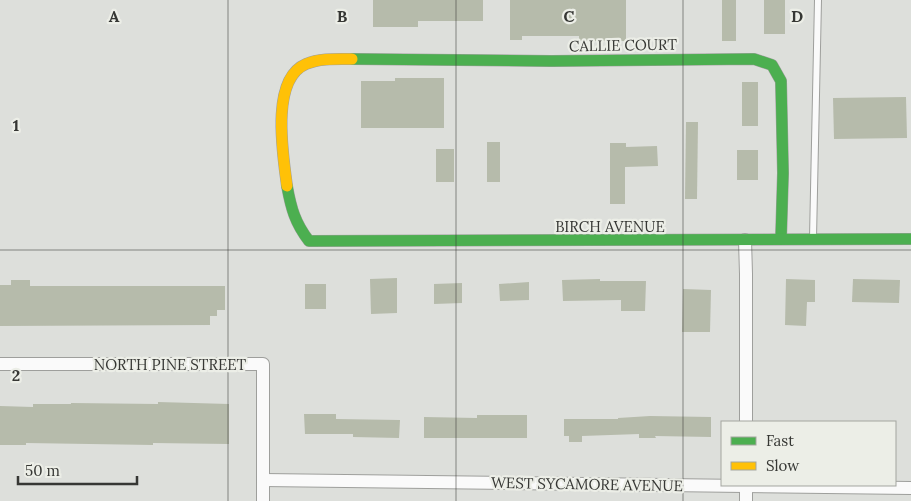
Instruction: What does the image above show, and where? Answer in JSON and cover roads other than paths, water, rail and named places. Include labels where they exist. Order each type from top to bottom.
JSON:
[{"type":"street","name":"CALLIE COURT","points":[[309,241],[298,226],[290,204],[284,162],[283,94],[291,76],[305,64],[328,59],[384,58],[551,61],[754,59],[772,65],[782,81],[782,239]]},
{"type":"street","name":"BIRCH AVENUE","points":[[309,241],[911,239]]},
{"type":"street","points":[[745,240],[746,421]]},
{"type":"street","name":"NORTH PINE STREET","points":[[0,364],[263,364],[263,501]]},
{"type":"street","name":"WEST SYCAMORE AVENUE","points":[[263,480],[721,485]]},
{"type":"street","points":[[746,486],[746,501]]},
{"type":"street","name":"WEST SYCAMORE AVENUE","points":[[801,486],[911,488]]},
{"type":"lane","points":[[813,239],[818,0]]}]
